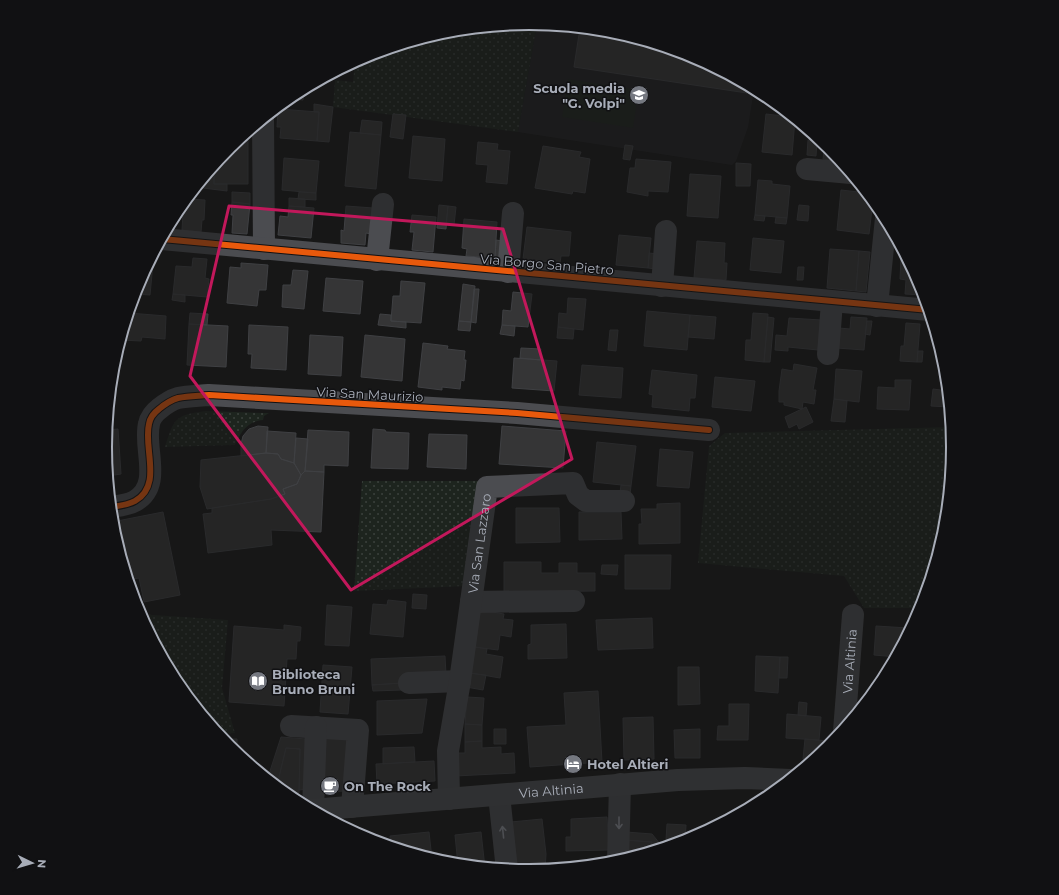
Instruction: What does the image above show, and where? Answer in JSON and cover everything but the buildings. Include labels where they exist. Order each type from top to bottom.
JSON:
[{"type":"main road","name":"Via Altinia","points":[[323,810],[620,784],[745,778],[783,780]]},
{"type":"street","points":[[263,126],[264,249]]},
{"type":"street","points":[[807,169],[844,173]]},
{"type":"street","points":[[378,260],[383,204]]},
{"type":"street","name":"Via Borgo San Pietro","points":[[508,272],[513,213]]},
{"type":"street","points":[[878,306],[885,229]]},
{"type":"street","points":[[662,286],[666,231]]},
{"type":"street","name":"Via Borgo San Pietro","points":[[168,240],[924,310]]},
{"type":"street","points":[[828,354],[832,302]]},
{"type":"street","name":"Via San Maurizio","points":[[117,506],[133,502],[140,498],[147,488],[150,478],[148,435],[149,423],[155,412],[166,403],[176,398],[190,396],[209,395],[517,413],[709,430]]},
{"type":"street","name":"Via San Lazzaro","points":[[449,799],[448,751],[460,681],[487,487],[573,483],[578,495],[586,501],[624,502]]},
{"type":"street","name":"Via San Lazzaro","points":[[471,602],[574,601]]},
{"type":"street","name":"Via Altinia","points":[[845,721],[854,615]]},
{"type":"street","points":[[409,683],[460,681]]},
{"type":"street","points":[[291,726],[358,730],[352,807]]},
{"type":"street","points":[[316,727],[318,807]]},
{"type":"street","points":[[618,855],[620,784]]},
{"type":"street","points":[[499,795],[506,864]]},
{"type":"highlighted area","points":[[229,206],[503,229],[572,459],[351,590],[190,376]]},
{"type":"shaded area","name":"Scuola media \"G. Volpi\"","points":[[536,30],[584,34],[638,44],[664,52],[714,73],[753,95],[748,127],[736,161],[732,165],[518,132]]},
{"type":"shaded area","points":[[536,30],[518,132],[333,107],[335,80],[353,82],[354,69],[395,52],[421,44],[475,34],[502,31]]},
{"type":"shaded area","points":[[568,79],[639,90],[633,128],[562,117]]},
{"type":"shaded area","points":[[206,411],[269,413],[264,416],[263,420],[248,425],[235,445],[165,447],[171,430],[177,420],[188,414]]},
{"type":"shaded area","points":[[946,427],[946,475],[939,529],[925,582],[915,608],[864,608],[844,576],[698,563],[709,446],[725,433]]},
{"type":"shaded area","points":[[362,481],[481,481],[467,586],[354,591]]},
{"type":"shaded area","points":[[147,615],[228,620],[222,688],[235,733],[226,734],[198,702],[168,656]]},
{"type":"cycle path","points":[[168,240],[924,310]]},
{"type":"cycle path","points":[[117,506],[135,501],[143,494],[148,486],[150,476],[148,444],[150,420],[153,415],[166,404],[178,398],[209,395],[517,413],[709,430]]},
{"type":"place","name":"Scuola media \"G. Volpi\"","points":[[639,95]]},
{"type":"place","name":"Biblioteca Bruno Bruni","points":[[258,681]]},
{"type":"place","name":"Hotel Altieri","points":[[573,764]]},
{"type":"place","name":"On The Rock","points":[[330,786]]}]
